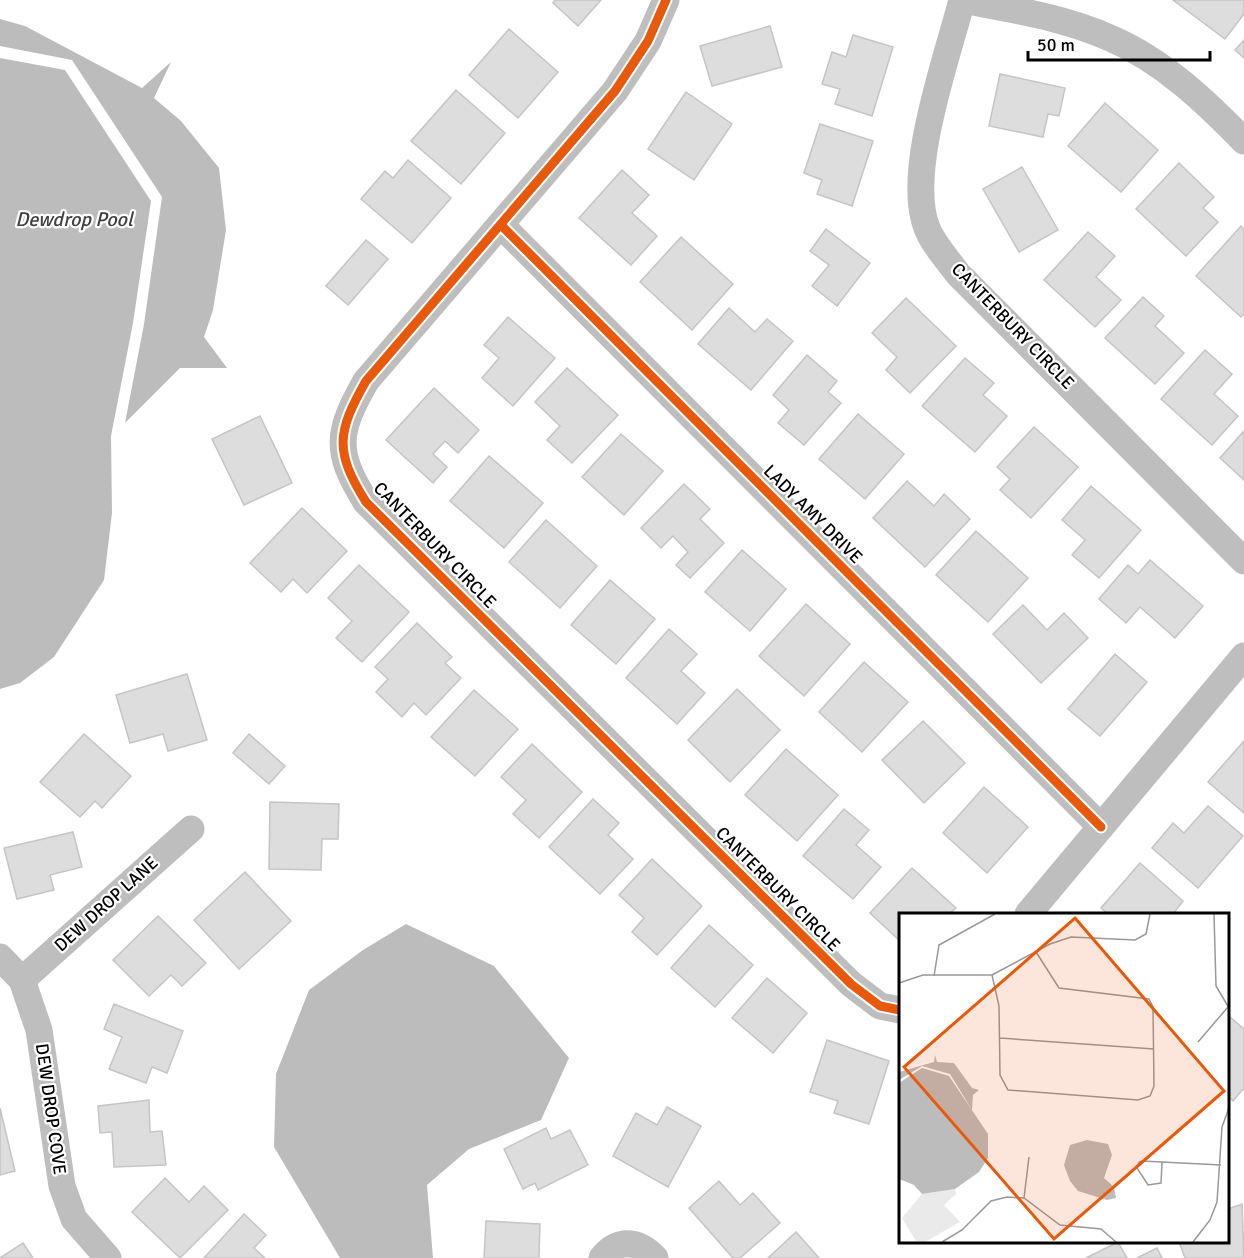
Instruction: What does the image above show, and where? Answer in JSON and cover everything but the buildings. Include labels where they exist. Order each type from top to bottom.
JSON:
[{"type":"street","name":"CANTERBURY CIRCLE","points":[[666,0],[648,41],[615,91],[366,381],[346,416],[342,437],[347,472],[366,502],[851,984],[880,1006],[899,1010]]},
{"type":"street","name":"CANTERBURY CIRCLE","points":[[962,0],[921,161],[919,201],[927,230],[958,274],[1244,561]]},
{"type":"street","points":[[962,0],[1050,17],[1111,38],[1162,67],[1213,109],[1244,141]]},
{"type":"street","name":"LADY AMY DRIVE","points":[[501,225],[1101,826]]},
{"type":"street","points":[[1030,913],[1244,656]]},
{"type":"street","name":"DEW DROP LANE","points":[[22,980],[191,829]]},
{"type":"street","name":"DEW DROP COVE","points":[[0,957],[22,980],[39,1030],[62,1186],[74,1218],[108,1258]]},
{"type":"street","points":[[602,1258],[611,1247],[631,1243],[648,1250],[655,1258]]},
{"type":"water","points":[[0,19],[25,26],[142,88],[171,62],[154,98],[181,121],[219,168],[226,230],[213,310],[204,337],[227,368],[180,368],[125,423],[144,324],[162,197],[72,60],[0,46]]},
{"type":"water","name":"Dewdrop Pool","points":[[0,58],[65,70],[151,201],[133,323],[111,436],[112,513],[104,580],[54,657],[20,683],[0,689]]},
{"type":"water","points":[[406,924],[494,966],[569,1058],[541,1120],[469,1149],[427,1185],[433,1258],[340,1258],[274,1147],[276,1074],[309,990],[363,950]]},
{"type":"cycle path","points":[[666,0],[648,41],[615,91],[366,381],[349,414],[343,442],[344,455],[348,469],[366,502],[851,984],[880,1006],[899,1010]]},
{"type":"cycle path","points":[[501,225],[1101,827]]}]
